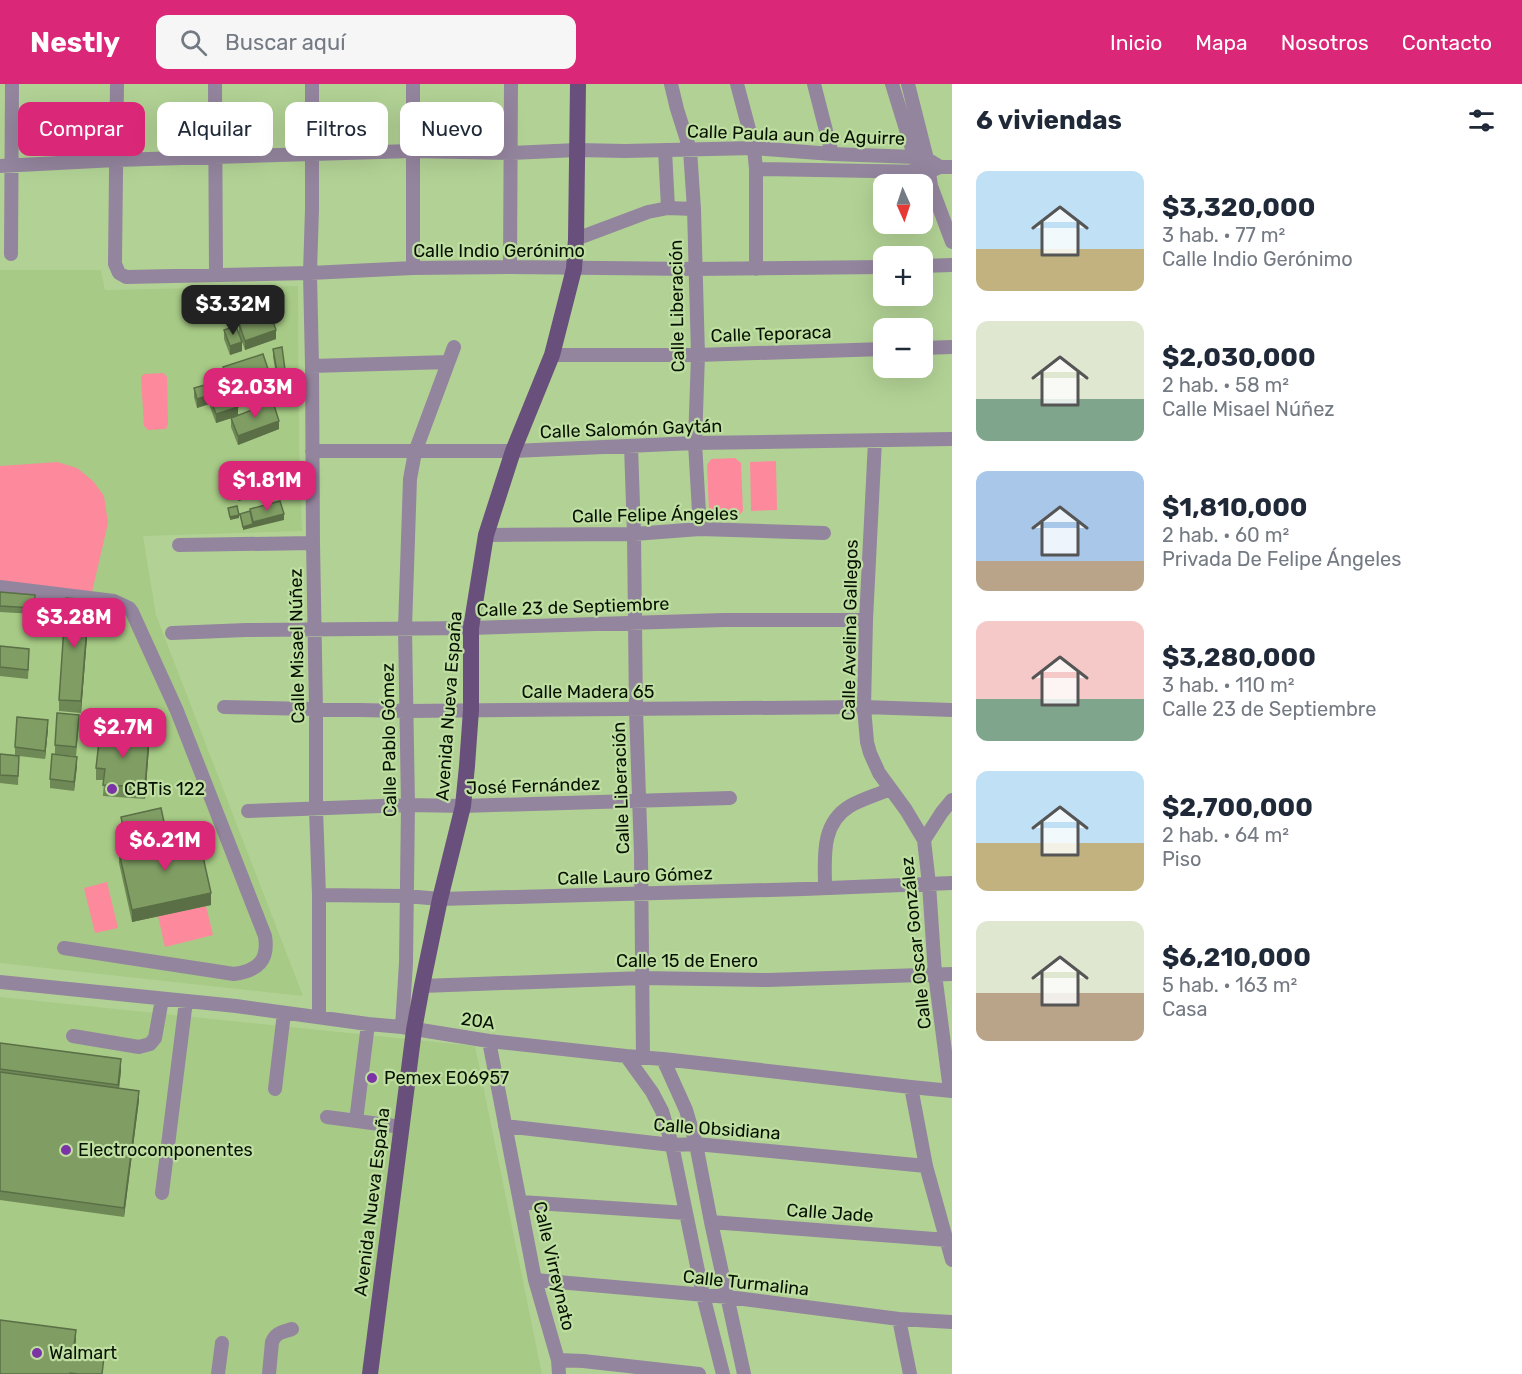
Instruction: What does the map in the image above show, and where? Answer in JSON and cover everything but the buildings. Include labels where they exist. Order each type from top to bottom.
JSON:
[{"type":"main road","name":"Avenida Nueva España","points":[[370,1374],[402,1127],[408,1029],[422,986],[462,806],[471,710],[471,628],[486,535],[513,452],[552,355],[574,269],[578,84]]},
{"type":"street","points":[[11,254],[6,166],[12,84]]},
{"type":"street","points":[[116,160],[117,84]]},
{"type":"street","points":[[215,84],[216,275]]},
{"type":"street","name":"Calle Misael Núñez","points":[[312,84],[312,102]]},
{"type":"street","points":[[413,84],[413,102]]},
{"type":"street","points":[[510,267],[511,84]]},
{"type":"street","name":"Calle Liberación","points":[[671,84],[690,150],[698,355],[695,443],[700,529]]},
{"type":"street","points":[[737,84],[754,148],[756,268]]},
{"type":"street","points":[[814,84],[832,154]]},
{"type":"street","points":[[892,84],[930,168]]},
{"type":"street","points":[[908,84],[952,242]]},
{"type":"street","name":"Calle Paula aun de Aguirre","points":[[504,153],[754,148],[832,154],[930,168]]},
{"type":"street","points":[[665,150],[668,208]]},
{"type":"street","name":"Calle Paula aun de Aguirre","points":[[6,166],[285,155]]},
{"type":"street","name":"Calle Misael Núñez","points":[[312,156],[310,273],[319,1017]]},
{"type":"street","points":[[412,156],[412,268]]},
{"type":"street","name":"Calle Indio Gerónimo","points":[[116,160],[114,264],[122,275],[131,278],[412,268],[873,267]]},
{"type":"street","name":"Calle Paula aun de Aguirre","points":[[756,169],[930,168]]},
{"type":"street","points":[[576,239],[648,212],[668,208],[693,209]]},
{"type":"street","points":[[933,266],[952,266]]},
{"type":"street","points":[[416,452],[454,347]]},
{"type":"street","points":[[933,348],[952,347]]},
{"type":"street","name":"Calle Teporaca","points":[[552,355],[698,355],[873,349]]},
{"type":"street","points":[[312,366],[448,362]]},
{"type":"street","name":"Calle Salomón Gaytán","points":[[312,452],[513,452],[695,443],[952,439]]},
{"type":"street","name":"Calle Avelina Gallegos","points":[[875,441],[866,620],[864,707],[867,742],[879,774],[906,810],[924,840]]},
{"type":"street","name":"Calle Liberación","points":[[631,446],[643,1057]]},
{"type":"street","name":"Calle Pablo Gómez","points":[[408,1029],[405,628],[410,479],[416,452]]},
{"type":"street","name":"Calle Felipe Ángeles","points":[[486,535],[634,534],[700,529],[824,533]]},
{"type":"street","points":[[179,545],[313,543]]},
{"type":"street","points":[[0,587],[114,601],[129,608],[132,612],[182,722],[265,936],[266,944],[261,963],[252,971],[234,974],[64,948]]},
{"type":"street","name":"Calle 23 de Septiembre","points":[[172,633],[471,628],[724,620],[866,620]]},
{"type":"street","name":"Calle Madera 65","points":[[224,706],[406,711],[864,707],[952,710]]},
{"type":"street","points":[[825,888],[824,850],[829,831],[838,816],[846,808],[890,789]]},
{"type":"street","name":"José Fernández","points":[[248,812],[408,805],[462,806],[730,798]]},
{"type":"street","name":"Calle Oscar González","points":[[951,1090],[948,1048],[935,974],[924,840],[952,800]]},
{"type":"street","name":"Calle Lauro Gómez","points":[[319,895],[440,898],[641,894],[952,883]]},
{"type":"street","name":"Calle 15 de Enero","points":[[422,986],[643,978],[768,980],[952,974]]},
{"type":"street","name":"20A","points":[[0,982],[236,1006],[489,1041],[951,1090]]},
{"type":"street","points":[[74,1036],[139,1047],[146,1046],[155,1038],[162,999]]},
{"type":"street","points":[[162,1193],[186,1001]]},
{"type":"street","points":[[275,1089],[284,1013]]},
{"type":"street","points":[[356,1121],[368,1024]]},
{"type":"street","name":"Calle Virreynato","points":[[489,1041],[535,1280],[558,1367],[584,1361],[699,1374]]},
{"type":"street","points":[[626,1056],[652,1092],[662,1111],[672,1145],[703,1295],[723,1374]]},
{"type":"street","points":[[663,1059],[686,1110],[696,1144],[744,1374]]},
{"type":"street","points":[[911,1087],[926,1166],[952,1260]]},
{"type":"street","points":[[327,1117],[402,1127]]},
{"type":"street","name":"Calle Obsidiana","points":[[505,1126],[672,1145],[696,1144],[926,1166]]},
{"type":"street","points":[[521,1202],[686,1213]]},
{"type":"street","name":"Calle Jade","points":[[711,1222],[947,1240]]},
{"type":"street","name":"Calle Turmalina","points":[[535,1280],[728,1297],[899,1319],[952,1322]]},
{"type":"street","points":[[899,1319],[910,1374]]},
{"type":"street","points":[[269,1374],[274,1337],[292,1329]]},
{"type":"street","points":[[218,1374],[222,1343]]},
{"type":"shaded area","name":"CBTis 122","points":[[0,270],[101,270],[105,290],[298,286],[302,531],[143,536],[156,615],[303,996],[0,963]]},
{"type":"shaded area","points":[[163,373],[167,377],[168,424],[166,429],[148,430],[144,426],[141,377],[144,374]]},
{"type":"shaded area","points":[[735,458],[741,463],[743,511],[737,517],[712,517],[709,512],[707,465],[711,459]]},
{"type":"shaded area","points":[[776,461],[777,510],[751,511],[750,462]]},
{"type":"shaded area","points":[[57,462],[77,468],[93,481],[104,496],[108,523],[92,592],[0,583],[0,466]]},
{"type":"shaded area","points":[[107,882],[118,928],[95,933],[84,888]]},
{"type":"shaded area","points":[[206,906],[213,935],[165,947],[158,916]]},
{"type":"shaded area","points":[[0,997],[475,1046],[542,1374],[0,1374]]},
{"type":"place","name":"CBTis 122","points":[[112,789]]},
{"type":"place","name":"Pemex E06957","points":[[372,1078]]},
{"type":"place","name":"Electrocomponentes","points":[[66,1150]]},
{"type":"place","name":"Walmart","points":[[37,1353]]}]
